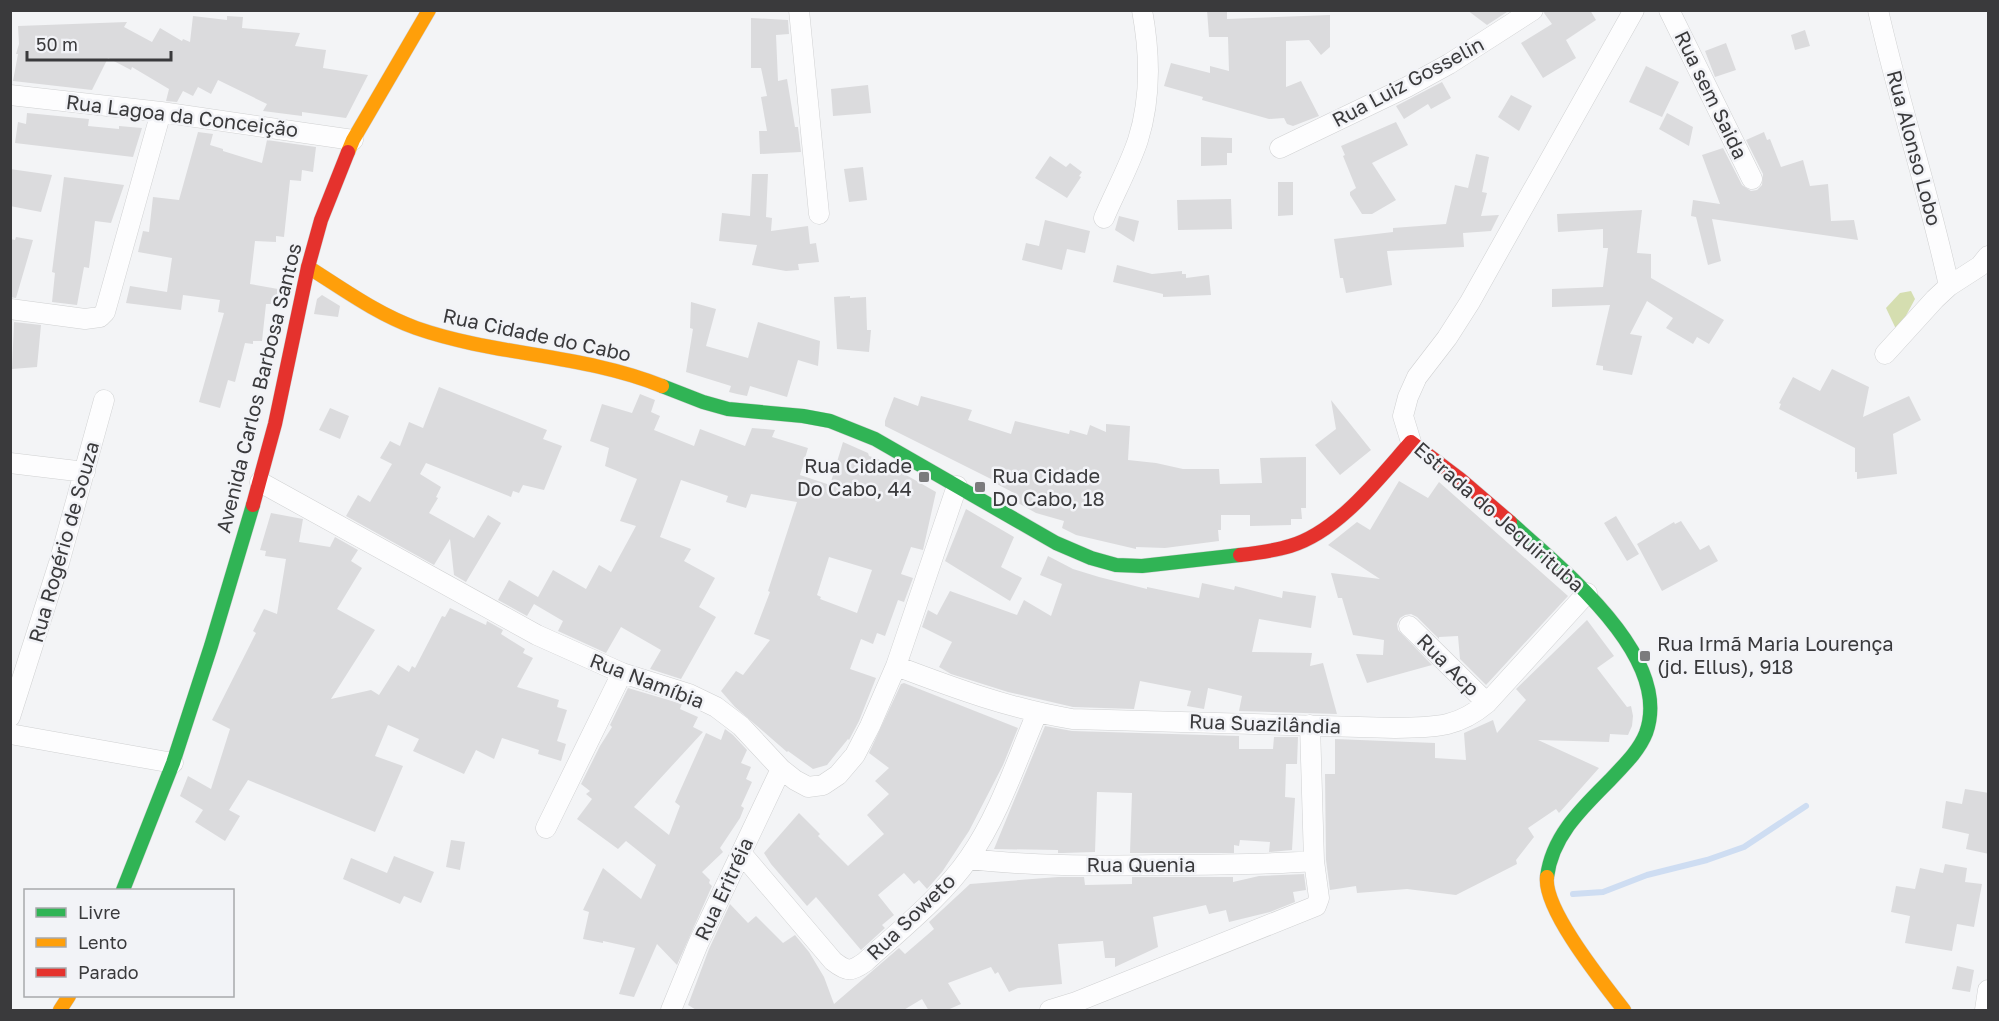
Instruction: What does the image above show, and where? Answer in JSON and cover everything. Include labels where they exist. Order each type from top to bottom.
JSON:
[{"type":"street","name":"Avenida Carlos Barbosa Santos","points":[[124,889],[173,763],[260,482],[308,267],[321,220],[353,140],[429,10]]},
{"type":"street","points":[[799,10],[819,214]]},
{"type":"street","points":[[1104,218],[1137,141],[1147,105],[1148,66],[1142,10]]},
{"type":"street","name":"Rua Luiz Gosselin","points":[[1281,148],[1407,87],[1449,64],[1533,10]]},
{"type":"street","name":"Estrada do Jequirituba","points":[[1624,1011],[1567,929],[1550,900],[1546,885],[1550,859],[1568,825],[1640,746],[1650,720],[1650,699],[1644,674],[1629,646],[1587,593],[1473,489],[1411,442],[1404,416],[1408,397],[1417,377],[1447,338],[1470,302],[1634,10]]},
{"type":"street","name":"Rua sem Saida","points":[[1669,10],[1752,179]]},
{"type":"street","name":"Rua Alonso Lobo","points":[[1878,10],[1923,176],[1942,293]]},
{"type":"street","name":"Rua Lagoa da Conceição","points":[[10,96],[161,112],[353,140]]},
{"type":"street","points":[[10,309],[85,319],[100,317],[105,312],[161,112]]},
{"type":"street","points":[[1885,354],[1942,293],[1980,266],[1989,255]]},
{"type":"street","name":"Rua Cidade do Cabo","points":[[308,267],[380,312],[416,329],[452,339],[571,359],[617,370],[716,406],[745,412],[815,417],[842,424],[875,439],[1068,549],[1103,562],[1134,567],[1265,552],[1293,546],[1315,535],[1368,489],[1411,442]]},
{"type":"street","name":"Rua Rogério de Souza","points":[[10,717],[59,563],[104,400]]},
{"type":"street","points":[[10,463],[85,472]]},
{"type":"street","name":"Rua Namíbia","points":[[260,482],[537,635],[622,673],[689,694],[716,707],[741,726],[781,769],[808,787],[823,785],[838,775],[855,755],[870,726],[896,666],[957,486]]},
{"type":"street","name":"Rua Suazilândia","points":[[896,666],[964,692],[1036,713],[1072,719],[1395,728],[1439,726],[1460,722],[1487,703],[1587,593]]},
{"type":"street","name":"Rua Acp","points":[[1409,626],[1487,703]]},
{"type":"street","points":[[546,828],[622,673]]},
{"type":"street","name":"Rua Soweto","points":[[741,853],[833,961],[847,970],[855,969],[953,879],[969,859],[987,829],[1036,713]]},
{"type":"street","points":[[1050,1011],[1316,906],[1318,898],[1314,861],[1310,725]]},
{"type":"street","points":[[10,734],[173,763]]},
{"type":"street","name":"Rua Eritréia","points":[[671,1010],[698,944],[781,769]]},
{"type":"street","name":"Rua Quenia","points":[[969,859],[1002,863],[1122,866],[1314,861]]},
{"type":"street","points":[[1985,1011],[1989,990]]},
{"type":"street","points":[[60,1011],[68,997]]},
{"type":"green space","points":[[1911,291],[1915,299],[1902,323],[1896,329],[1886,308],[1900,293]]},
{"type":"building","points":[[1207,10],[1227,10],[1227,19],[1330,15],[1330,47],[1321,55],[1309,40],[1286,41],[1286,87],[1301,81],[1319,116],[1293,126],[1287,124],[1284,118],[1269,119],[1202,100],[1203,97],[1164,86],[1171,63],[1210,73],[1210,66],[1229,71],[1228,37],[1209,37]]},
{"type":"building","points":[[1467,10],[1510,10],[1487,25]]},
{"type":"building","points":[[1545,10],[1590,10],[1596,20],[1566,40],[1576,58],[1543,78],[1521,43],[1552,24],[1544,13]]},
{"type":"building","points":[[193,16],[227,20],[227,16],[243,17],[242,28],[300,33],[295,46],[326,50],[323,68],[368,75],[346,118],[302,112],[302,116],[263,111],[267,104],[218,80],[211,94],[198,87],[193,96],[183,91],[177,102],[166,101],[169,89],[132,67],[131,70],[108,58],[92,90],[13,81],[19,44],[18,26],[127,22],[124,27],[152,42],[160,28],[182,41],[183,39],[190,42]]},
{"type":"building","points":[[751,18],[788,20],[789,34],[776,35],[778,81],[787,79],[801,152],[760,154],[759,131],[767,131],[761,97],[767,96],[761,68],[751,68]]},
{"type":"building","points":[[1805,30],[1810,46],[1795,50],[1791,35]]},
{"type":"building","points":[[1726,43],[1736,70],[1715,77],[1705,51]]},
{"type":"building","points":[[1646,66],[1679,82],[1662,117],[1629,102]]},
{"type":"building","points":[[1442,82],[1451,98],[1431,109],[1428,104],[1404,119],[1396,106]]},
{"type":"building","points":[[868,85],[871,113],[833,116],[831,89]]},
{"type":"building","points":[[1511,95],[1532,106],[1519,131],[1498,117]]},
{"type":"building","points":[[27,113],[89,119],[88,126],[119,129],[119,126],[142,128],[133,157],[15,143],[18,122],[26,124]]},
{"type":"building","points":[[1667,113],[1693,127],[1689,146],[1659,129]]},
{"type":"building","points":[[1396,122],[1408,145],[1372,163],[1396,200],[1372,214],[1362,214],[1350,195],[1350,192],[1356,188],[1341,146]]},
{"type":"building","points":[[198,132],[213,134],[210,145],[262,163],[267,140],[316,147],[313,172],[302,170],[301,181],[290,180],[284,237],[276,236],[276,242],[255,241],[250,284],[278,289],[275,304],[266,304],[262,341],[253,341],[253,344],[245,343],[235,382],[228,380],[220,408],[199,402],[224,313],[218,312],[220,300],[183,295],[181,310],[126,303],[130,286],[167,292],[172,258],[138,252],[143,231],[149,232],[153,197],[179,200]]},
{"type":"building","points":[[1764,132],[1767,140],[1770,139],[1781,167],[1803,160],[1810,186],[1828,184],[1831,221],[1854,220],[1858,240],[1712,219],[1721,261],[1708,265],[1696,217],[1691,216],[1693,200],[1720,204],[1702,155],[1723,148],[1742,185],[1751,191],[1757,190],[1762,185],[1763,174],[1746,140]]},
{"type":"building","points":[[1201,137],[1232,138],[1232,153],[1227,153],[1227,165],[1201,166]]},
{"type":"building","points":[[1476,154],[1489,157],[1482,192],[1487,193],[1481,216],[1499,215],[1491,231],[1463,233],[1464,247],[1387,251],[1392,285],[1346,293],[1343,278],[1340,278],[1334,239],[1393,232],[1393,228],[1446,224],[1455,185],[1468,188]]},
{"type":"building","points":[[1050,156],[1066,167],[1070,163],[1082,172],[1067,198],[1035,178]]},
{"type":"building","points":[[863,167],[867,200],[849,202],[844,169]]},
{"type":"building","points":[[10,169],[52,175],[41,212],[10,206]]},
{"type":"building","points":[[752,174],[768,174],[766,217],[772,218],[771,231],[808,226],[810,244],[816,243],[819,262],[798,264],[799,270],[786,271],[752,265],[757,245],[719,241],[722,213],[750,216]]},
{"type":"building","points":[[64,177],[124,185],[111,223],[95,221],[89,268],[84,267],[77,305],[52,302],[55,273],[52,272]]},
{"type":"building","points":[[1278,182],[1293,182],[1293,215],[1278,216]]},
{"type":"building","points":[[1231,199],[1232,229],[1178,230],[1177,200]]},
{"type":"building","points":[[1642,210],[1637,253],[1651,254],[1651,278],[1724,320],[1709,344],[1697,337],[1693,344],[1666,328],[1673,318],[1647,301],[1630,334],[1642,336],[1632,375],[1603,370],[1603,366],[1596,365],[1610,305],[1552,307],[1552,289],[1603,287],[1608,248],[1603,248],[1603,229],[1558,232],[1557,214]]},
{"type":"building","points":[[1119,216],[1139,221],[1134,242],[1115,230]]},
{"type":"building","points":[[1045,220],[1090,231],[1085,253],[1067,249],[1062,270],[1022,260],[1026,243],[1039,246]]},
{"type":"building","points":[[16,237],[33,240],[16,298],[10,297],[10,239],[15,240]]},
{"type":"building","points":[[1117,265],[1152,274],[1182,271],[1182,274],[1186,274],[1186,278],[1209,275],[1211,295],[1163,297],[1163,294],[1113,282]]},
{"type":"building","points":[[322,295],[340,306],[338,317],[314,314],[317,299]]},
{"type":"building","points":[[850,296],[850,298],[866,297],[867,330],[871,330],[869,352],[837,349],[834,297]]},
{"type":"building","points":[[691,302],[716,309],[706,346],[748,358],[758,322],[820,341],[818,366],[798,360],[787,397],[750,386],[747,396],[737,394],[729,392],[731,386],[686,372],[693,329],[690,328]]},
{"type":"building","points":[[14,322],[41,325],[37,367],[12,369]]},
{"type":"building","points":[[1832,369],[1869,387],[1863,417],[1909,396],[1921,420],[1893,434],[1897,474],[1857,479],[1855,448],[1779,409],[1781,404],[1779,403],[1793,377],[1820,391]]},
{"type":"building","points":[[439,387],[547,430],[543,439],[562,446],[544,490],[523,485],[519,493],[513,491],[511,497],[426,463],[420,474],[441,487],[436,497],[438,498],[429,513],[474,538],[488,515],[501,523],[466,582],[454,575],[450,539],[434,565],[346,516],[358,495],[370,502],[392,464],[380,458],[390,441],[400,446],[409,422],[423,428]]},
{"type":"building","points":[[640,394],[655,400],[651,412],[660,416],[654,430],[694,446],[700,429],[745,446],[752,428],[775,430],[772,437],[808,448],[800,475],[830,485],[843,442],[868,453],[869,456],[936,492],[923,550],[911,547],[901,574],[913,578],[904,602],[898,600],[885,636],[877,633],[873,644],[861,639],[850,669],[876,678],[849,740],[827,765],[813,769],[787,752],[735,707],[721,691],[736,671],[743,675],[770,640],[754,634],[770,592],[768,591],[797,502],[751,494],[746,508],[726,502],[728,496],[681,480],[660,537],[691,549],[684,561],[715,578],[699,607],[716,617],[681,679],[650,669],[661,650],[621,627],[606,653],[558,631],[563,621],[534,604],[527,616],[498,600],[509,580],[538,597],[553,570],[586,589],[599,565],[611,572],[636,526],[620,521],[637,479],[605,466],[609,448],[590,441],[602,404],[632,413]],"holes":[[[829,557],[872,570],[857,613],[820,599],[821,597],[817,595]]]},
{"type":"building","points":[[921,396],[972,410],[968,420],[1011,434],[1015,421],[1069,434],[1070,430],[1087,435],[1090,425],[1106,432],[1106,424],[1130,426],[1128,460],[1183,469],[1219,469],[1220,484],[1262,483],[1260,458],[1306,457],[1306,508],[1301,508],[1302,519],[1291,519],[1291,525],[1250,526],[1250,515],[1221,515],[1221,530],[1218,530],[1219,541],[1165,548],[1136,547],[1136,549],[1076,535],[1062,528],[1064,521],[1036,513],[1011,499],[1014,493],[993,480],[885,426],[894,397],[918,406]]},
{"type":"building","points":[[1331,400],[1371,450],[1340,475],[1315,445],[1336,429]]},
{"type":"building","points":[[330,408],[349,416],[340,439],[319,430]]},
{"type":"building","points":[[1399,481],[1428,498],[1439,482],[1568,596],[1486,685],[1460,659],[1458,636],[1439,637],[1439,639],[1411,614],[1400,618],[1397,624],[1398,630],[1432,665],[1367,683],[1356,654],[1383,655],[1384,640],[1353,635],[1342,598],[1338,598],[1331,573],[1380,579],[1328,545],[1357,522],[1370,530]]},
{"type":"building","points":[[966,509],[1014,537],[1001,567],[1022,578],[1010,601],[945,561]]},
{"type":"building","points":[[271,513],[303,519],[299,542],[330,547],[335,537],[358,550],[351,561],[362,568],[337,609],[375,630],[331,699],[371,690],[379,695],[398,665],[409,672],[412,666],[415,668],[442,616],[445,617],[450,608],[486,625],[487,621],[503,630],[501,634],[525,649],[523,653],[533,658],[517,687],[559,700],[557,707],[567,710],[557,741],[566,744],[561,761],[538,754],[539,750],[502,738],[494,759],[476,750],[464,774],[413,751],[419,739],[388,725],[375,756],[403,766],[375,832],[248,780],[229,810],[240,816],[225,841],[195,822],[203,810],[180,796],[188,776],[211,789],[230,729],[212,720],[256,633],[253,631],[264,609],[277,614],[286,559],[265,556],[266,551],[260,550]]},
{"type":"building","points":[[1616,516],[1639,554],[1627,561],[1604,523]]},
{"type":"building","points":[[1681,521],[1700,550],[1709,545],[1718,561],[1662,591],[1637,544],[1674,522],[1675,524]]},
{"type":"building","points":[[1048,556],[1073,569],[1099,577],[1147,589],[1147,587],[1199,598],[1202,583],[1234,590],[1235,586],[1282,598],[1283,591],[1316,596],[1311,628],[1259,619],[1252,652],[1312,653],[1310,666],[1323,663],[1337,714],[1239,711],[1242,696],[1208,688],[1204,709],[1187,706],[1191,691],[1140,681],[1134,709],[1073,707],[1008,692],[951,674],[939,667],[952,642],[922,627],[928,610],[937,615],[950,591],[1017,615],[1024,600],[1051,616],[1062,584],[1040,575]]},
{"type":"building","points":[[1587,620],[1614,656],[1597,668],[1627,707],[1631,706],[1632,726],[1628,735],[1610,734],[1609,742],[1538,740],[1599,768],[1559,813],[1556,809],[1528,828],[1534,837],[1516,860],[1517,864],[1456,895],[1407,889],[1357,893],[1356,886],[1330,890],[1326,860],[1325,774],[1335,774],[1335,739],[1435,743],[1435,758],[1466,760],[1464,733],[1493,720],[1497,733],[1526,700],[1516,689]]},
{"type":"building","points":[[904,683],[1018,728],[1003,765],[969,831],[942,872],[927,889],[919,880],[914,884],[904,873],[878,895],[894,915],[882,925],[885,928],[861,950],[816,897],[807,906],[764,853],[799,813],[848,866],[884,834],[867,815],[889,794],[875,781],[889,768],[869,753],[901,684]]},
{"type":"building","points":[[628,688],[682,704],[680,709],[698,717],[693,727],[703,732],[634,807],[669,835],[680,806],[675,802],[706,733],[721,740],[725,729],[733,735],[747,750],[741,763],[751,767],[746,779],[752,782],[741,806],[744,808],[740,818],[720,848],[723,852],[702,872],[710,880],[709,883],[712,886],[677,965],[657,944],[634,997],[619,994],[635,948],[583,939],[589,912],[583,910],[603,868],[641,899],[656,865],[626,841],[618,849],[577,819],[592,799],[586,794],[590,791],[581,784],[612,727],[610,725]]},
{"type":"building","points":[[1045,726],[1072,731],[1239,736],[1239,749],[1273,749],[1274,737],[1298,737],[1297,764],[1286,764],[1285,797],[1295,798],[1292,850],[1269,852],[1270,842],[1240,840],[1239,846],[1234,845],[1234,853],[1130,853],[1132,793],[1097,792],[1095,852],[1058,853],[1058,850],[994,849]]},
{"type":"building","points":[[1965,789],[1989,793],[1989,854],[1966,849],[1969,834],[1942,828],[1946,801],[1962,804]]},
{"type":"building","points":[[451,840],[465,842],[460,870],[446,867]]},
{"type":"building","points":[[394,856],[434,872],[421,903],[404,896],[400,904],[343,879],[351,858],[387,873]]},
{"type":"building","points":[[1945,864],[1967,868],[1965,882],[1982,884],[1974,927],[1957,924],[1952,951],[1905,943],[1910,916],[1891,912],[1896,886],[1915,889],[1920,868],[1943,873]]},
{"type":"building","points":[[1304,874],[1306,890],[1293,892],[1295,902],[1270,912],[1229,922],[1226,910],[1209,914],[1206,905],[1153,917],[1158,947],[1115,967],[1115,958],[1105,958],[1103,941],[1058,944],[1062,984],[1018,988],[1009,992],[998,972],[995,974],[991,967],[948,983],[961,1004],[945,1011],[929,1011],[922,999],[902,1011],[698,1011],[688,1005],[709,949],[730,904],[748,923],[756,916],[783,943],[795,935],[809,952],[824,977],[834,1004],[899,948],[905,954],[934,929],[929,922],[970,884],[1058,877],[1084,877],[1085,885],[1132,884],[1132,877],[1233,877],[1233,882],[1259,876]]},
{"type":"building","points":[[1957,966],[1974,970],[1970,992],[1952,989]]},
{"type":"waterway","points":[[1573,894],[1603,892],[1647,875],[1707,860],[1744,847],[1806,806]]},
{"type":"traffic: fast","points":[[662,386],[728,409],[803,416],[830,421],[875,439],[1056,543],[1091,558],[1116,565],[1142,566],[1240,555]]},
{"type":"traffic: fast","points":[[123,889],[173,763],[253,505]]},
{"type":"traffic: fast","points":[[1510,522],[1582,588],[1607,616],[1628,644],[1643,674],[1650,704],[1646,733],[1639,746],[1570,824],[1555,848],[1547,877]]},
{"type":"traffic: slow","points":[[348,152],[429,10]]},
{"type":"traffic: slow","points":[[308,267],[374,308],[416,328],[477,344],[601,367],[662,386]]},
{"type":"traffic: slow","points":[[1547,877],[1548,891],[1564,926],[1576,946],[1624,1010]]},
{"type":"traffic: slow","points":[[60,1010],[68,997]]},
{"type":"traffic: jam","points":[[253,505],[275,424],[308,267],[321,220],[348,152]]},
{"type":"traffic: jam","points":[[1240,555],[1290,546],[1325,529],[1371,487],[1411,442],[1460,479],[1510,522]]},
{"type":"place","name":"Rua Cidade Do Cabo, 44","points":[[924,477]]},
{"type":"place","name":"Rua Cidade Do Cabo, 18","points":[[980,487]]},
{"type":"place","name":"Rua Irmã Maria Lourença (jd. Ellus), 918","points":[[1645,656]]}]
